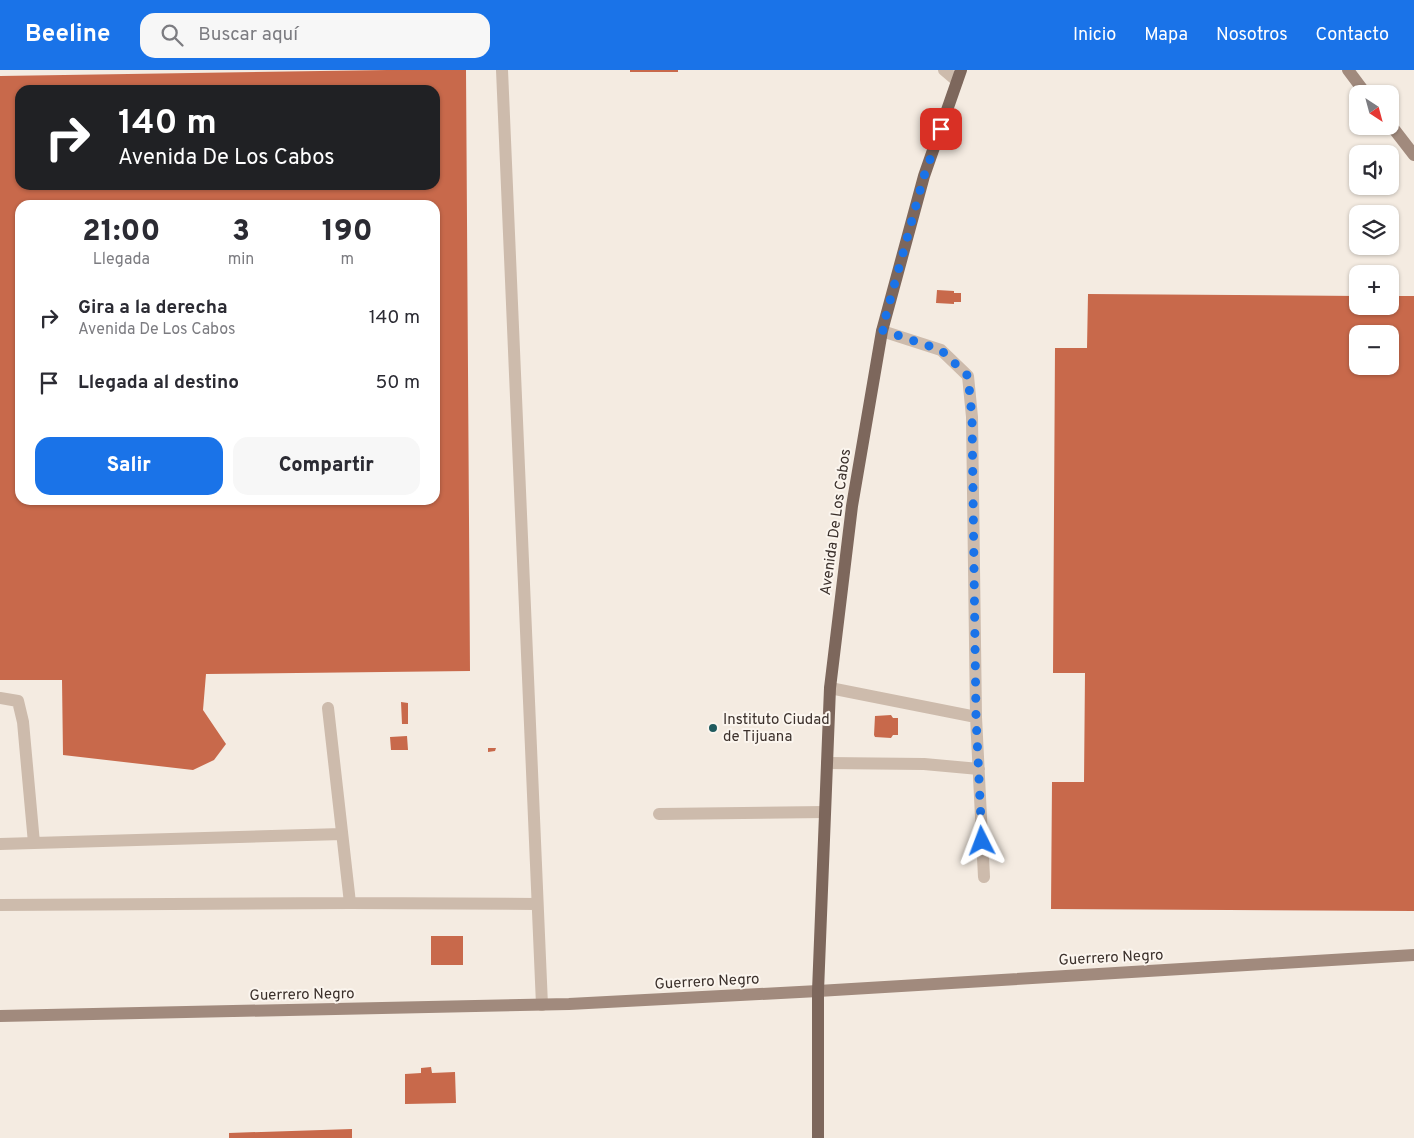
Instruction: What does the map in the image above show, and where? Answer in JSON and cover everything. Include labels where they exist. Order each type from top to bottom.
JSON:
[{"type":"main road","name":"Avenida De Los Cabos","points":[[818,1138],[818,992],[830,688],[852,506],[882,330],[924,176],[959,76]]},
{"type":"street","points":[[1348,70],[1359,85]]},
{"type":"street","points":[[1399,135],[1414,155]]},
{"type":"street","name":"Guerrero Negro","points":[[0,1016],[542,1005],[818,992],[1414,955]]},
{"type":"lane","points":[[502,70],[542,1005]]},
{"type":"lane","points":[[944,70],[959,76]]},
{"type":"lane","points":[[882,330],[941,350],[968,376],[972,417],[976,717],[984,877]]},
{"type":"lane","points":[[830,688],[976,717]]},
{"type":"lane","points":[[0,698],[18,701],[23,722],[34,843]]},
{"type":"lane","points":[[328,708],[350,903]]},
{"type":"lane","points":[[827,763],[924,764],[978,769]]},
{"type":"lane","points":[[659,814],[825,812]]},
{"type":"lane","points":[[0,844],[342,834]]},
{"type":"lane","points":[[0,905],[537,904]]},
{"type":"building","points":[[466,70],[470,671],[206,674],[203,710],[226,744],[214,760],[193,770],[63,755],[62,680],[0,680],[0,76]]},
{"type":"building","points":[[630,70],[678,70],[678,72],[630,72]]},
{"type":"building","points":[[937,290],[961,293],[961,302],[954,302],[954,304],[936,303]]},
{"type":"building","points":[[1088,294],[1349,296],[1349,315],[1399,315],[1399,296],[1414,296],[1414,911],[1051,909],[1052,782],[1084,782],[1085,673],[1053,673],[1055,348],[1087,348]]},
{"type":"building","points":[[401,702],[408,703],[408,724],[402,724]]},
{"type":"building","points":[[891,715],[893,718],[898,718],[898,735],[893,735],[891,738],[875,737],[875,716]]},
{"type":"building","points":[[407,736],[408,750],[391,750],[390,737]]},
{"type":"building","points":[[488,748],[496,748],[495,751],[488,752]]},
{"type":"building","points":[[431,936],[463,936],[463,965],[431,965]]},
{"type":"building","points":[[431,1067],[432,1073],[455,1072],[456,1103],[405,1104],[405,1074],[421,1073],[421,1068]]},
{"type":"building","points":[[352,1129],[352,1138],[229,1138],[229,1133]]},
{"type":"place","name":"Instituto Ciudad de Tijuana","points":[[713,728]]},
{"type":"route","points":[[941,129],[924,176],[882,330],[941,350],[968,376],[972,417],[976,717],[982,841]]}]
